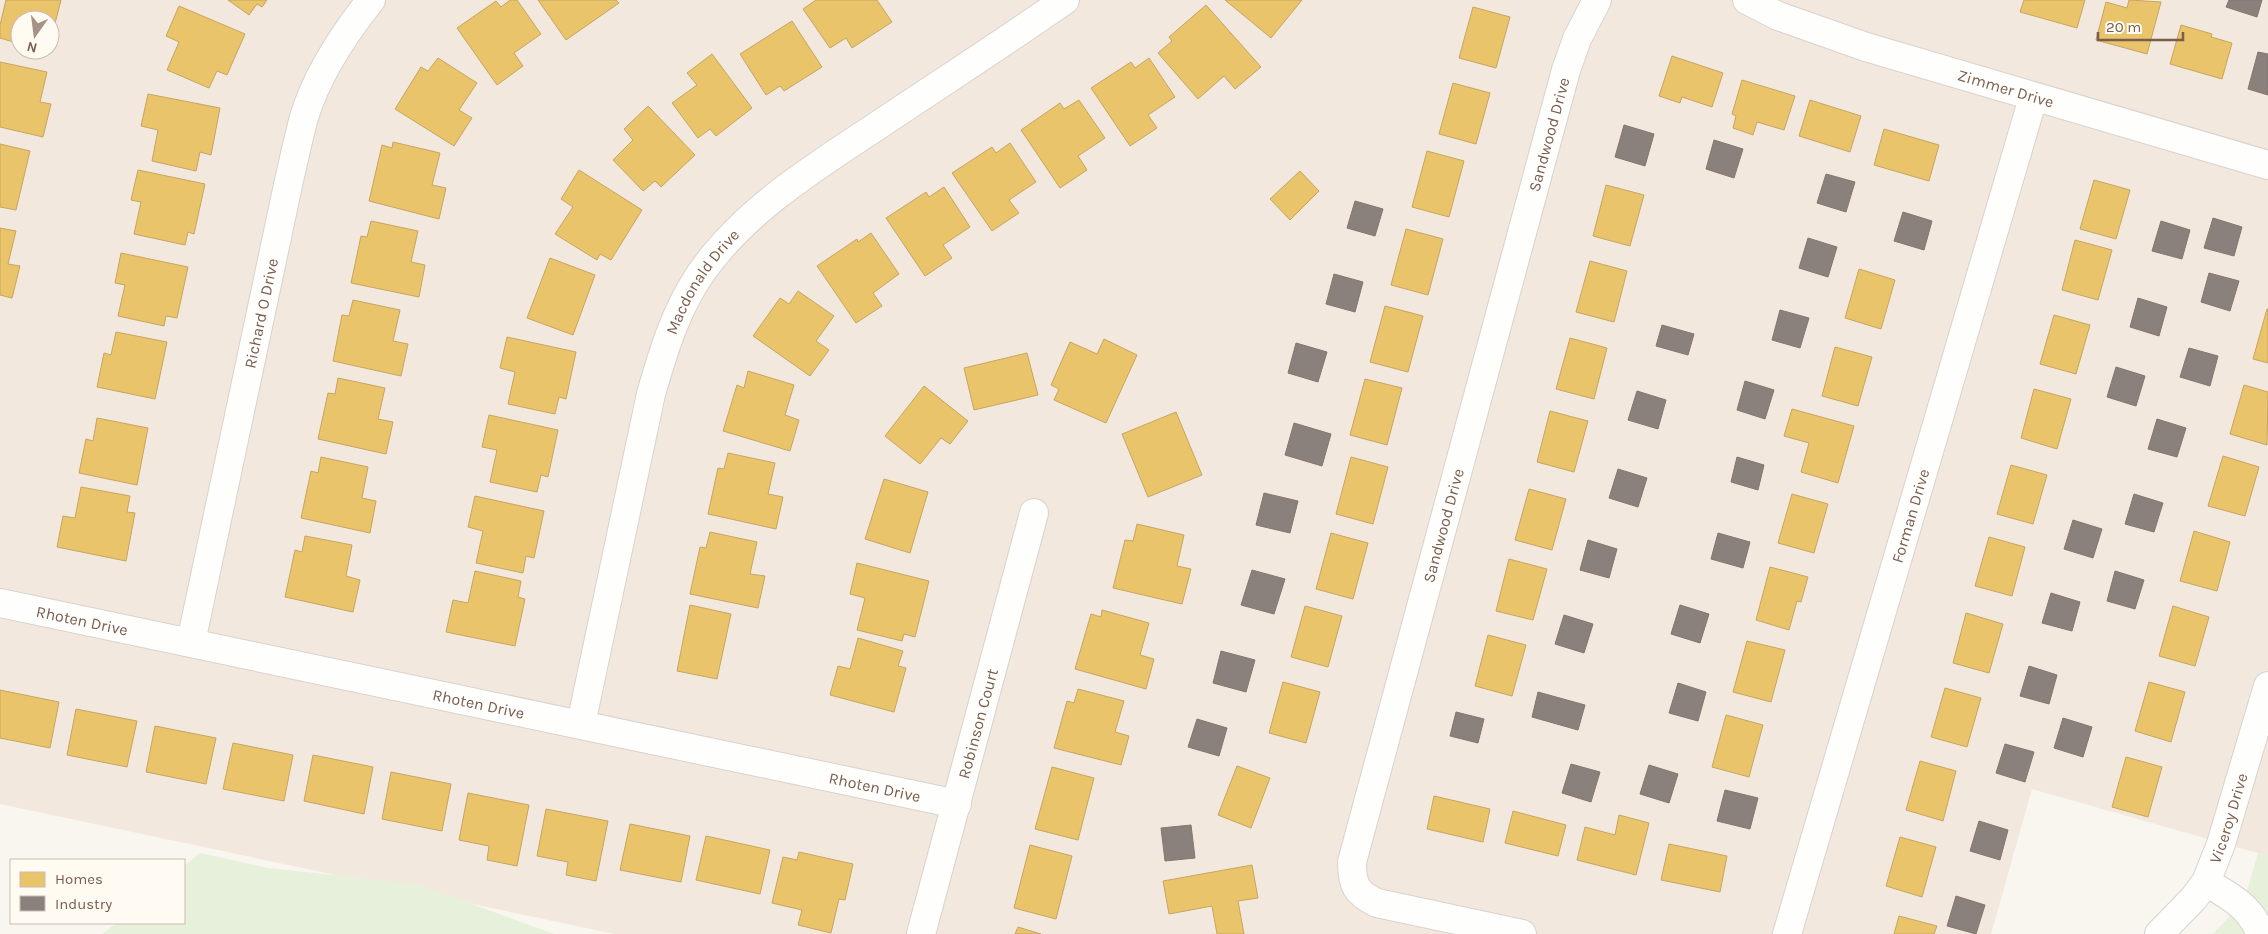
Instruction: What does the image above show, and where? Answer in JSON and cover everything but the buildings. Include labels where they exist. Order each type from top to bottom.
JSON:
[{"type":"street","name":"Richard O Drive","points":[[191,642],[304,117],[329,61],[354,20],[370,0]]},
{"type":"street","name":"Macdonald Drive","points":[[581,724],[651,394],[662,354],[682,306],[701,273],[724,244],[766,204],[828,159],[1065,0]]},
{"type":"street","name":"Sandwood Drive","points":[[1522,934],[1377,903],[1365,898],[1357,889],[1352,878],[1352,862],[1566,70],[1577,39],[1597,0]]},
{"type":"street","name":"Zimmer Drive","points":[[1747,0],[1778,16],[1822,33],[2033,98],[2268,165]]},
{"type":"street","name":"Forman Drive","points":[[1787,934],[2033,98]]},
{"type":"street","name":"Robinson Court","points":[[921,934],[1034,513]]},
{"type":"street","name":"Rhoten Drive","points":[[0,603],[957,804]]},
{"type":"street","name":"Viceroy Drive","points":[[2159,934],[2194,898],[2206,882],[2221,844],[2268,686]]},
{"type":"street","points":[[2206,882],[2234,899],[2251,914],[2260,934]]},
{"type":"shaded area","points":[[0,0],[2268,0],[2268,856],[2032,789],[1991,934],[615,934],[0,804]]},
{"type":"green space","points":[[200,853],[268,868],[417,884],[554,934],[103,934],[115,924],[185,924],[185,865]]},
{"type":"green space","points":[[2258,853],[2268,856],[2268,934],[2213,934],[2229,917],[2248,888]]}]
